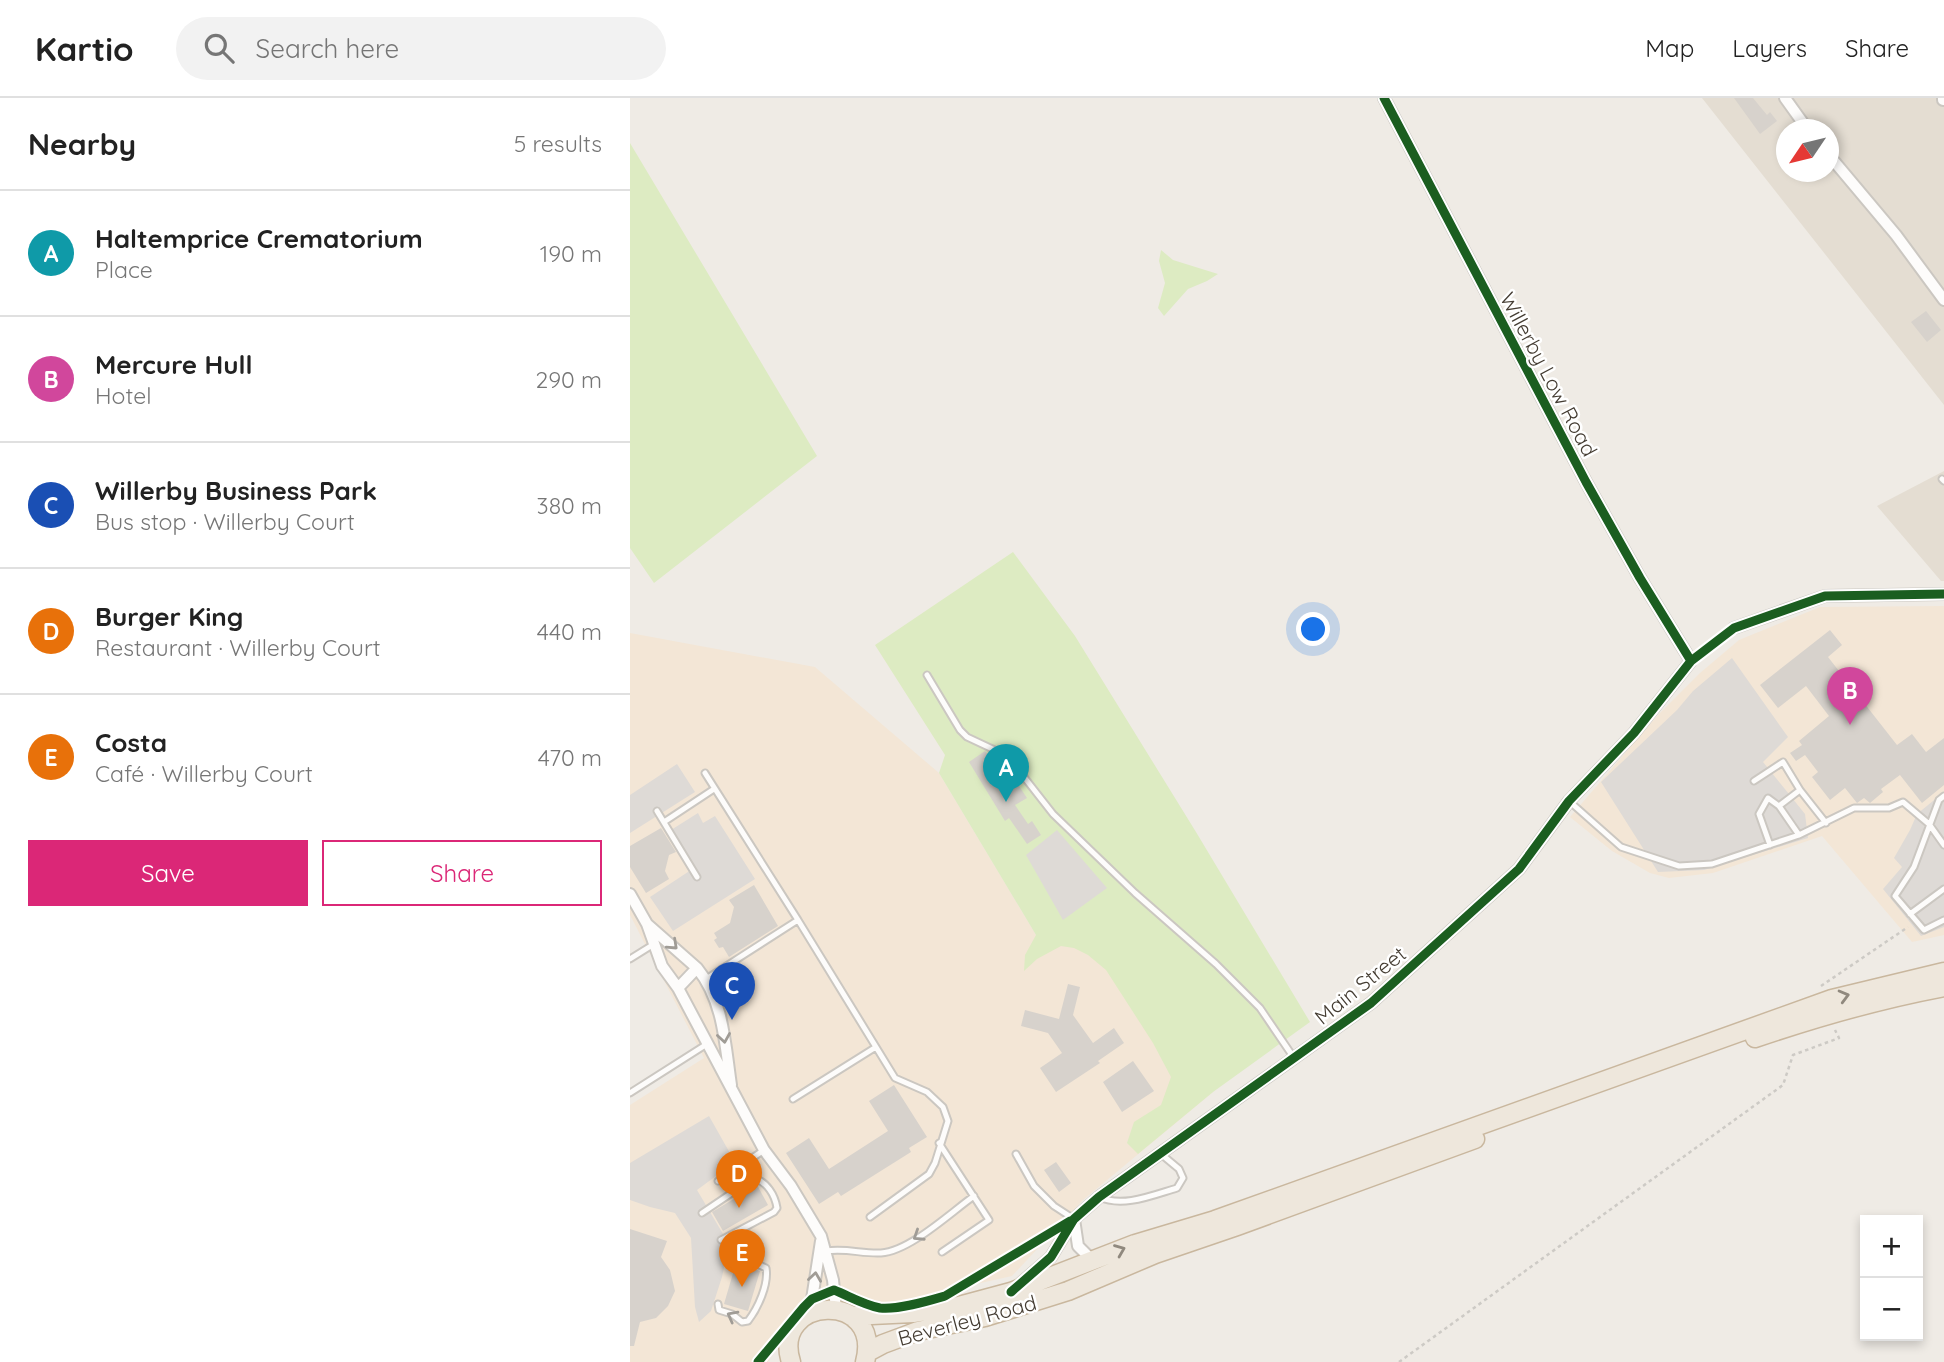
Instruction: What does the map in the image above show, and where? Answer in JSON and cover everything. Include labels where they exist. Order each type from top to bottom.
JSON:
[{"type":"highway","name":"Beverley Road","points":[[804,1317],[814,1311],[883,1316],[948,1308],[1011,1292],[1135,1244],[1228,1215],[1832,999],[1944,972]]},
{"type":"highway","name":"Beverley Road","points":[[867,1357],[883,1343],[918,1331],[985,1317],[1068,1292],[1155,1254],[1325,1195],[1635,1080],[1829,1014],[1944,987]]},
{"type":"highway","points":[[844,1313],[861,1326],[867,1339],[867,1357]]},
{"type":"highway","points":[[774,1362],[788,1342],[791,1332],[804,1317]]},
{"type":"highway","points":[[788,1342],[791,1362]]},
{"type":"street","name":"Willerby Low Road","points":[[1384,98],[1586,482],[1691,661]]},
{"type":"street","points":[[1785,98],[1800,119]]},
{"type":"street","points":[[1839,166],[1896,235],[1944,300]]},
{"type":"street","points":[[1734,628],[1825,596],[1944,593]]},
{"type":"street","name":"Main Street","points":[[1011,1292],[1051,1257],[1074,1219],[1099,1197],[1371,1003],[1519,869],[1569,801],[1634,733],[1691,661]]},
{"type":"street","points":[[630,894],[647,924],[662,966],[678,988],[764,1150],[791,1185],[821,1236],[844,1313]]},
{"type":"street","points":[[647,924],[706,979],[717,1002],[731,1085]]},
{"type":"street","points":[[678,988],[697,968]]},
{"type":"street","points":[[1074,1219],[1078,1246],[1093,1261]]},
{"type":"street","points":[[804,1317],[812,1299],[821,1236]]},
{"type":"lane","points":[[927,675],[960,730],[967,737],[999,752],[1017,768],[1053,814],[1260,1008],[1294,1058]]},
{"type":"lane","points":[[1754,781],[1783,762],[1800,790],[1826,823]]},
{"type":"lane","points":[[705,773],[895,1078],[927,1092],[943,1107],[948,1121],[929,1174],[870,1217]]},
{"type":"lane","points":[[664,822],[715,789]]},
{"type":"lane","points":[[1779,806],[1800,790]]},
{"type":"lane","points":[[1944,796],[1939,800],[1914,867],[1895,896],[1924,930],[1944,920]]},
{"type":"lane","points":[[1770,845],[1759,814],[1768,798],[1779,806],[1799,835]]},
{"type":"lane","points":[[1569,801],[1621,847],[1679,866],[1712,864],[1770,845],[1826,823],[1854,807],[1889,808],[1903,802],[1929,824],[1944,845]]},
{"type":"lane","points":[[657,811],[697,877]]},
{"type":"lane","points":[[1910,914],[1944,889]]},
{"type":"lane","points":[[706,979],[797,920]]},
{"type":"lane","points":[[630,959],[654,944]]},
{"type":"lane","points":[[630,1093],[707,1044]]},
{"type":"lane","points":[[793,1099],[876,1047]]},
{"type":"lane","points":[[939,1143],[989,1220],[942,1252]]},
{"type":"lane","points":[[718,1181],[764,1150]]},
{"type":"lane","points":[[1016,1154],[1034,1186],[1054,1206],[1074,1219]]},
{"type":"lane","points":[[1099,1197],[1109,1202],[1137,1200],[1177,1188],[1183,1178],[1179,1169],[1161,1154]]},
{"type":"lane","points":[[702,1213],[754,1178],[765,1182],[776,1202],[777,1208],[774,1212],[721,1240]]},
{"type":"lane","points":[[825,1251],[844,1248],[881,1253],[897,1248],[918,1237],[974,1196]]},
{"type":"lane","points":[[718,1304],[719,1310],[732,1314],[742,1322],[748,1321],[755,1312],[767,1275],[766,1268],[728,1251]]},
{"type":"path","points":[[1818,988],[1916,921]]},
{"type":"path","points":[[1399,1362],[1783,1085],[1793,1055],[1839,1038],[1829,1014]]},
{"type":"shaded area","points":[[1702,98],[1944,98],[1944,405]]},
{"type":"shaded area","points":[[1944,471],[1944,581],[1941,581],[1877,506]]},
{"type":"shaded area","points":[[1944,606],[1944,935],[1912,942],[1822,836],[1713,873],[1669,878],[1650,873],[1612,851],[1570,817],[1657,716],[1700,673],[1739,640],[1820,607]]},
{"type":"shaded area","points":[[630,633],[815,667],[939,773],[1036,935],[1063,920],[1213,1092],[1083,1200],[1012,1276],[878,1306],[826,1297],[790,1323],[768,1362],[630,1362],[630,1105],[704,1058],[630,915]]},
{"type":"shaded area","points":[[1732,658],[1788,737],[1763,762],[1805,814],[1808,838],[1704,870],[1658,872],[1601,782],[1677,710],[1693,691]]},
{"type":"shaded area","points":[[677,764],[695,792],[630,833],[630,795]]},
{"type":"shaded area","points":[[1944,792],[1944,927],[1921,936],[1883,889],[1902,867],[1894,858],[1917,814]]},
{"type":"shaded area","points":[[698,813],[703,823],[715,816],[755,879],[673,931],[650,897],[694,868],[671,830]]},
{"type":"shaded area","points":[[1057,830],[1107,888],[1063,920],[1026,855]]},
{"type":"shaded area","points":[[709,1116],[735,1162],[697,1190],[729,1244],[711,1311],[699,1322],[695,1307],[691,1238],[675,1213],[630,1200],[630,1163]]},
{"type":"green space","points":[[630,143],[817,456],[654,583],[630,548]]},
{"type":"green space","points":[[1161,250],[1173,260],[1218,274],[1188,289],[1164,316],[1158,308],[1165,283],[1159,261]]},
{"type":"green space","points":[[1013,552],[1075,636],[1310,1022],[1213,1092],[1138,1154],[1127,1143],[1134,1122],[1161,1105],[1171,1077],[1153,1043],[1106,970],[1088,955],[1074,948],[1061,946],[1037,959],[1024,971],[1025,955],[1036,935],[939,773],[945,755],[875,645]]},
{"type":"building","points":[[1734,98],[1753,98],[1767,115],[1770,112],[1776,120],[1760,134]]},
{"type":"building","points":[[1926,311],[1941,330],[1927,342],[1911,322]]},
{"type":"building","points":[[1830,630],[1842,645],[1828,657],[1897,745],[1912,734],[1926,752],[1944,738],[1944,785],[1922,803],[1900,775],[1881,789],[1883,792],[1870,803],[1864,798],[1857,803],[1845,788],[1830,800],[1812,777],[1818,772],[1805,755],[1796,761],[1790,753],[1802,745],[1799,741],[1829,716],[1806,686],[1778,708],[1760,685]]},
{"type":"building","points":[[985,751],[999,769],[994,773],[1006,790],[1017,783],[1027,798],[1015,805],[1028,824],[1032,821],[1041,835],[1027,844],[1009,818],[1005,821],[969,762]]},
{"type":"building","points":[[661,828],[676,852],[669,855],[665,871],[669,879],[646,893],[630,867],[630,846]]},
{"type":"building","points":[[754,885],[778,926],[729,957],[723,947],[719,948],[714,940],[717,938],[714,933],[730,923],[734,907],[729,900]]},
{"type":"building","points":[[1068,984],[1080,987],[1073,1015],[1093,1043],[1114,1028],[1124,1043],[1098,1061],[1100,1063],[1056,1092],[1040,1068],[1062,1053],[1048,1033],[1021,1026],[1025,1010],[1059,1019]]},
{"type":"building","points":[[1133,1061],[1154,1091],[1122,1112],[1103,1082]]},
{"type":"building","points":[[894,1085],[927,1137],[909,1148],[911,1152],[841,1196],[838,1192],[819,1204],[786,1153],[809,1138],[829,1169],[888,1131],[869,1101]]},
{"type":"building","points":[[1056,1162],[1071,1183],[1059,1192],[1044,1170]]},
{"type":"building","points":[[757,1185],[768,1205],[723,1231],[712,1212]]},
{"type":"building","points":[[630,1229],[667,1241],[661,1257],[670,1270],[675,1291],[668,1306],[656,1318],[640,1322],[634,1346],[630,1346]]},
{"type":"building","points":[[736,1263],[760,1271],[748,1311],[724,1304]]},
{"type":"cycle path","points":[[1384,98],[1586,482],[1691,661]]},
{"type":"cycle path","points":[[1011,1292],[1051,1257],[1074,1219],[1099,1197],[1371,1003],[1519,869],[1569,801],[1634,733],[1691,661],[1734,628],[1825,596],[1944,594]]},
{"type":"cycle path","points":[[758,1362],[812,1299],[834,1290],[868,1305],[895,1308],[945,1296],[1070,1221]]},
{"type":"place","name":"Mercure Hull","points":[[1850,725]]},
{"type":"place","name":"Haltemprice Crematorium","points":[[1006,802]]},
{"type":"place","name":"Willerby Business Park","points":[[732,1020]]},
{"type":"place","name":"Burger King","points":[[739,1208]]},
{"type":"place","name":"Costa","points":[[742,1287]]}]
